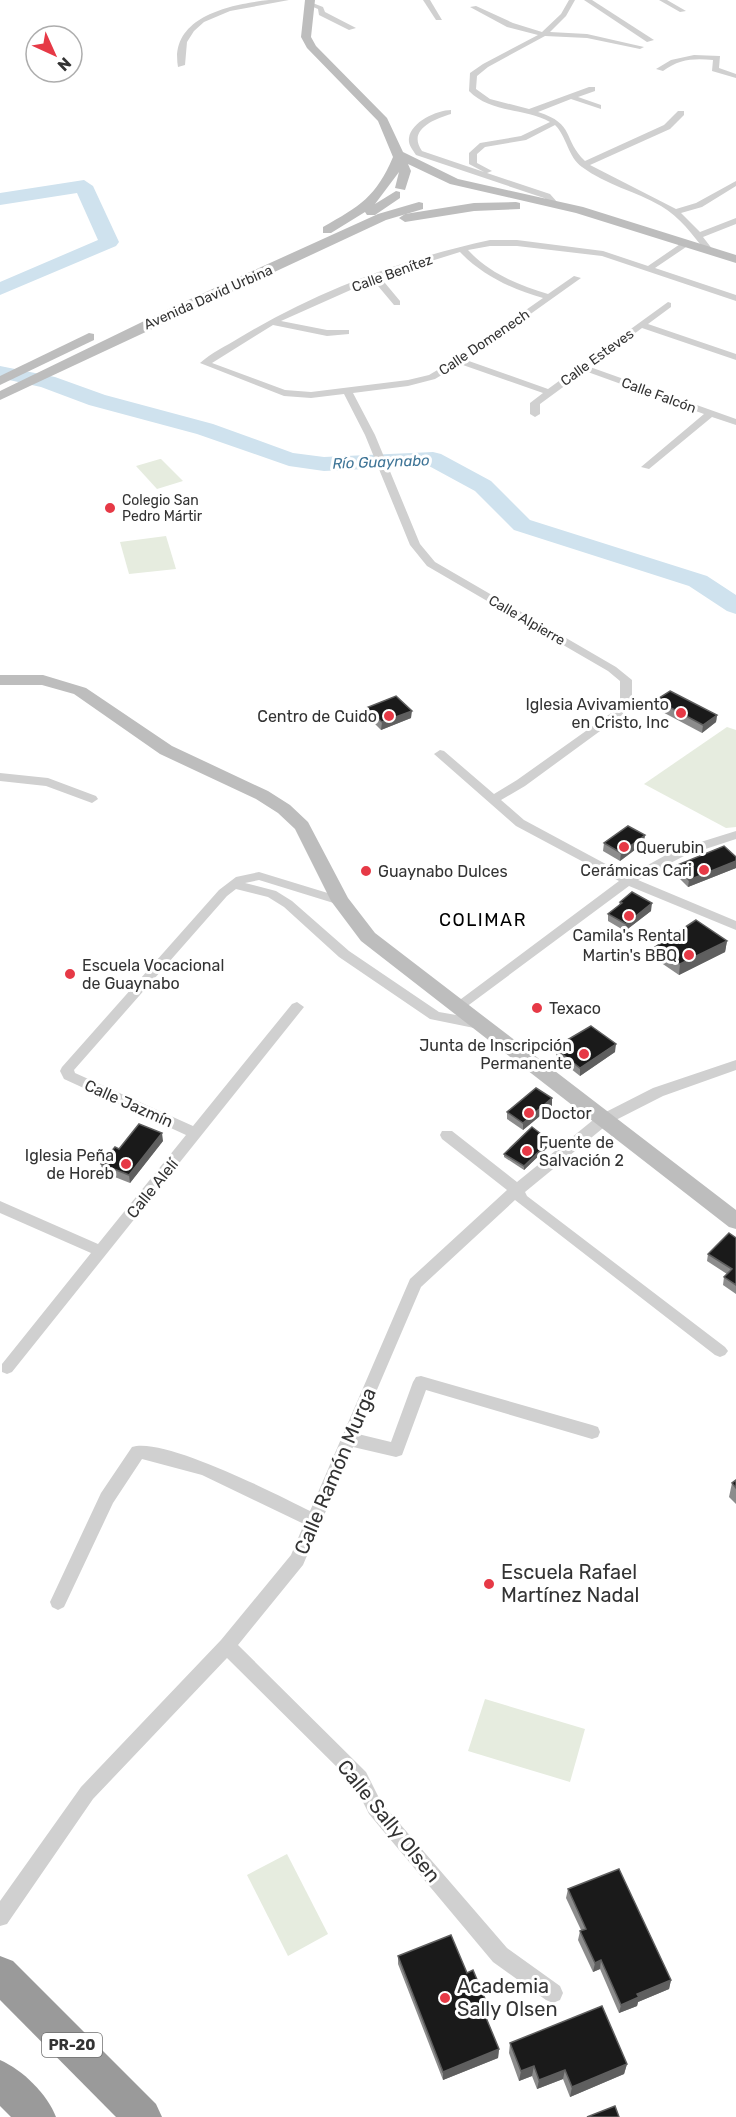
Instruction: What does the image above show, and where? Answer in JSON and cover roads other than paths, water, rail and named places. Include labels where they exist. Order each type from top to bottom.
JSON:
[{"type":"highway","name":"PR-20","points":[[0,1974],[143,2117]]},
{"type":"highway","points":[[0,2079],[37,2117]]},
{"type":"street","points":[[182,65],[182,44],[196,24],[235,7],[286,0]]},
{"type":"street","points":[[426,0],[439,18]]},
{"type":"street","points":[[572,0],[560,20],[543,34],[519,51],[482,67],[473,75],[471,82],[475,93],[483,99],[532,111],[556,122],[564,130],[570,152],[583,165],[675,212],[709,250]]},
{"type":"street","points":[[587,0],[650,40]]},
{"type":"street","points":[[662,0],[682,11]]},
{"type":"street","points":[[352,28],[322,14],[321,8],[310,2],[306,37],[312,48],[384,120],[405,171],[399,191],[405,203],[419,206]]},
{"type":"street","points":[[474,7],[510,25],[543,34],[587,36],[640,47]]},
{"type":"street","points":[[660,69],[669,62],[694,55],[717,58],[715,69],[736,76]]},
{"type":"street","points":[[532,111],[592,89]]},
{"type":"street","points":[[571,97],[598,106]]},
{"type":"street","points":[[448,112],[432,118],[413,132],[411,138],[414,148],[433,160],[546,196],[560,205]]},
{"type":"street","points":[[583,165],[667,127],[681,113]]},
{"type":"street","points":[[502,182],[503,177],[473,164],[473,153],[483,145],[523,138],[556,122]]},
{"type":"street","points":[[399,155],[437,191],[481,201],[560,205]]},
{"type":"street","points":[[399,155],[454,182],[560,205],[736,259]]},
{"type":"street","points":[[327,230],[375,199],[391,178],[399,155]]},
{"type":"street","points":[[675,212],[699,205],[736,183]]},
{"type":"street","name":"Avenida David Urbina","points":[[127,319],[359,218],[399,191],[437,191]]},
{"type":"street","name":"Avenida David Urbina","points":[[0,396],[75,358],[391,214],[419,206],[437,191]]},
{"type":"street","points":[[343,237],[412,216],[456,209],[560,205]]},
{"type":"street","points":[[698,236],[736,221]]},
{"type":"street","name":"Calle Benítez","points":[[348,392],[311,395],[284,393],[205,363],[272,322],[374,276],[462,249],[490,243],[517,243],[603,255],[736,298]]},
{"type":"street","points":[[649,269],[686,243]]},
{"type":"street","points":[[462,249],[470,259],[501,280],[548,297]]},
{"type":"street","points":[[374,276],[397,303]]},
{"type":"street","name":"Calle Domenech","points":[[348,392],[432,377],[459,361],[577,278]]},
{"type":"street","name":"Calle Esteves","points":[[535,414],[535,403],[668,305]]},
{"type":"street","points":[[272,322],[327,333],[346,332]]},
{"type":"street","points":[[641,325],[736,357]]},
{"type":"street","points":[[0,381],[97,333]]},
{"type":"street","points":[[459,361],[549,392]]},
{"type":"street","name":"Calle Falcón","points":[[583,367],[736,422]]},
{"type":"street","name":"Calle Alpierre","points":[[348,392],[370,435],[415,545],[431,564],[612,669],[626,680],[626,701],[618,713],[521,783],[492,800]]},
{"type":"street","points":[[646,467],[711,413]]},
{"type":"street","points":[[0,680],[27,679],[58,685],[93,698],[166,750],[262,795],[284,809],[302,826],[340,901],[368,937],[736,1221]]},
{"type":"street","points":[[0,688],[58,685]]},
{"type":"street","points":[[440,754],[520,823],[628,881],[736,926]]},
{"type":"street","points":[[0,777],[48,782],[92,799]]},
{"type":"street","points":[[458,1008],[628,881],[688,847],[736,835]]},
{"type":"street","points":[[233,884],[259,876],[340,901]]},
{"type":"street","points":[[233,884],[272,894],[288,904],[344,954],[435,1016],[479,1024]]},
{"type":"street","name":"Calle Jazmín","points":[[195,1133],[69,1076],[67,1071],[215,901],[233,884]]},
{"type":"street","name":"Calle Alelí","points":[[7,1368],[297,1007]]},
{"type":"street","name":"Calle Ramón Murga","points":[[0,1917],[87,1793],[227,1646],[297,1560],[415,1283],[517,1190],[603,1120],[658,1092],[736,1065]]},
{"type":"street","points":[[447,1135],[517,1190],[522,1200],[720,1351]]},
{"type":"street","points":[[0,1207],[101,1251]]},
{"type":"street","points":[[349,1439],[396,1450],[421,1382],[592,1432]]},
{"type":"street","points":[[58,1602],[107,1497],[138,1452],[170,1457],[206,1469],[315,1521]]},
{"type":"street","name":"Calle Sally Olsen","points":[[227,1646],[360,1778],[375,1809],[500,1955],[553,1993]]},
{"type":"waterway","name":"Río Guaynabo","points":[[0,199],[84,186],[109,242],[0,289]]},
{"type":"waterway","name":"Río Guaynabo","points":[[0,372],[47,382],[97,400],[205,429],[289,459],[324,464],[433,459],[483,486],[522,525],[698,581],[736,606]]},
{"type":"place","name":"Colegio San Pedro Mártir","points":[[110,508]]},
{"type":"place","name":"Iglesia Avivamiento en Cristo, Inc","points":[[681,713]]},
{"type":"place","name":"Centro de Cuido","points":[[389,716]]},
{"type":"place","name":"Querubin","points":[[624,847]]},
{"type":"place","name":"Cerámicas Cari","points":[[704,870]]},
{"type":"place","name":"Guaynabo Dulces","points":[[366,871]]},
{"type":"place","name":"Camila's Rental","points":[[629,916]]},
{"type":"place","name":"Martin's BBQ","points":[[689,955]]},
{"type":"place","name":"Escuela Vocacional de Guaynabo","points":[[70,974]]},
{"type":"place","name":"Texaco","points":[[537,1008]]},
{"type":"place","name":"Junta de Inscripción Permanente","points":[[584,1054]]},
{"type":"place","name":"Doctor","points":[[529,1113]]},
{"type":"place","name":"Fuente de Salvación 2","points":[[527,1151]]},
{"type":"place","name":"Iglesia Peña de Horeb","points":[[126,1164]]},
{"type":"place","name":"Escuela Rafael Martínez Nadal","points":[[489,1584]]},
{"type":"place","name":"Academia Sally Olsen","points":[[445,1998]]},
{"type":"district","name":"COLIMAR","points":[[483,920]]}]
